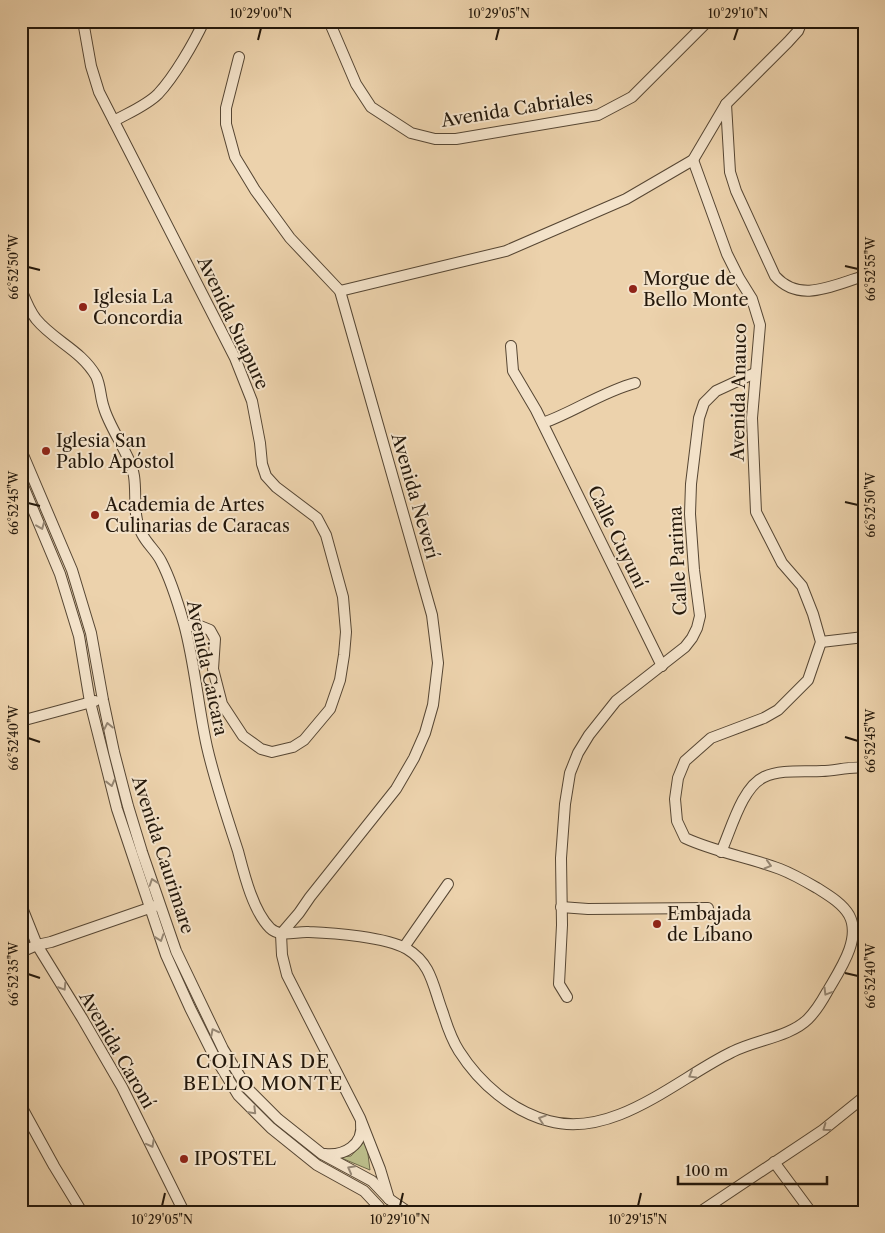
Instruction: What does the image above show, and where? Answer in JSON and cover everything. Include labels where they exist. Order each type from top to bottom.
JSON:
[{"type":"street","name":"Avenida Suapure","points":[[83,21],[91,66],[99,92],[246,383],[252,401],[262,464],[266,476],[276,488],[317,518],[326,534],[343,598],[346,632],[340,680],[330,709],[308,736],[293,747],[283,751],[272,752],[261,749],[243,736],[222,704],[214,669],[215,639],[210,630],[200,626],[184,626]]},
{"type":"street","points":[[114,121],[143,106],[157,95],[197,37],[204,21]]},
{"type":"street","name":"Avenida Cabriales","points":[[329,21],[356,84],[371,107],[411,133],[436,139],[449,139],[598,115],[632,97],[708,21]]},
{"type":"street","points":[[239,57],[226,108],[226,124],[235,157],[255,190],[290,238],[340,291],[506,251],[626,199],[693,160],[726,104],[788,42],[798,31],[802,21]]},
{"type":"street","points":[[726,104],[730,172],[736,191],[775,276],[782,284],[794,290],[806,291],[817,290],[864,276]]},
{"type":"street","name":"Avenida Anauco","points":[[693,160],[726,254],[752,298],[760,325],[752,418],[756,512],[782,563],[802,586],[821,642]]},
{"type":"street","name":"Avenida Caicara","points":[[21,289],[32,315],[44,327],[78,353],[97,378],[102,391],[102,405],[134,475],[137,517],[141,533],[163,565],[184,626],[208,751],[243,869],[257,910],[272,931],[281,934]]},
{"type":"street","name":"Avenida Neverí","points":[[281,934],[300,913],[310,897],[396,789],[424,734],[433,705],[437,680],[438,663],[432,615],[340,291]]},
{"type":"street","name":"Calle Cuyuní","points":[[512,346],[513,371],[543,423],[662,666]]},
{"type":"street","name":"Calle Parima","points":[[567,996],[560,984],[561,858],[565,804],[570,772],[578,753],[589,735],[616,701],[685,647],[697,628],[700,616],[690,514],[691,484],[699,418],[704,403],[716,391],[755,373]]},
{"type":"street","points":[[543,423],[561,417],[615,388],[635,384]]},
{"type":"street","name":"Avenida Caurimare","points":[[21,450],[72,570],[91,633],[103,700],[128,806],[160,904],[176,951],[223,1049],[247,1088],[278,1119],[322,1154],[372,1181],[389,1199],[408,1212]]},
{"type":"street","name":"Avenida Caurimare","points":[[21,481],[60,574],[79,636],[90,702],[117,809],[166,955],[190,1008],[213,1054],[238,1095],[270,1128],[317,1165],[364,1191],[376,1209]]},
{"type":"street","points":[[376,1209],[389,1199],[380,1169],[360,1118],[287,975],[282,955],[281,934],[305,932],[376,939],[404,947],[427,966],[442,1012],[458,1049],[480,1078],[497,1096],[534,1116],[550,1122],[569,1125],[604,1120],[626,1112],[731,1052],[800,1026],[811,1017],[846,961],[851,941],[852,923],[843,908],[831,896],[804,880],[780,869],[721,852],[685,838],[677,821],[675,798],[678,778],[685,761],[711,738],[764,718],[778,710],[808,680],[821,642],[864,637]]},
{"type":"street","points":[[21,721],[103,700]]},
{"type":"street","points":[[721,852],[743,800],[752,786],[764,777],[777,773],[863,768]]},
{"type":"street","points":[[404,947],[448,884]]},
{"type":"street","points":[[21,952],[160,904]]},
{"type":"street","name":"Avenida Caroní","points":[[21,905],[37,945],[122,1087],[184,1212]]},
{"type":"street","points":[[561,907],[708,908]]},
{"type":"street","points":[[700,1212],[823,1130],[864,1097]]},
{"type":"street","points":[[21,1106],[82,1212]]},
{"type":"street","points":[[322,1154],[335,1155],[351,1148],[359,1139],[362,1131],[360,1118]]},
{"type":"street","points":[[774,1162],[811,1212]]},
{"type":"green space","points":[[366,1139],[370,1170],[339,1157],[351,1156]]},
{"type":"place","name":"Morgue de Bello Monte","points":[[633,289]]},
{"type":"place","name":"Iglesia La Concordia","points":[[83,307]]},
{"type":"place","name":"Iglesia San Pablo Apóstol","points":[[46,451]]},
{"type":"place","name":"Academia de Artes Culinarias de Caracas","points":[[95,515]]},
{"type":"place","name":"Embajada de Líbano","points":[[657,924]]},
{"type":"place","name":"IPOSTEL","points":[[184,1159]]},
{"type":"district","name":"COLINAS DE BELLO MONTE","points":[[263,1072]]}]
